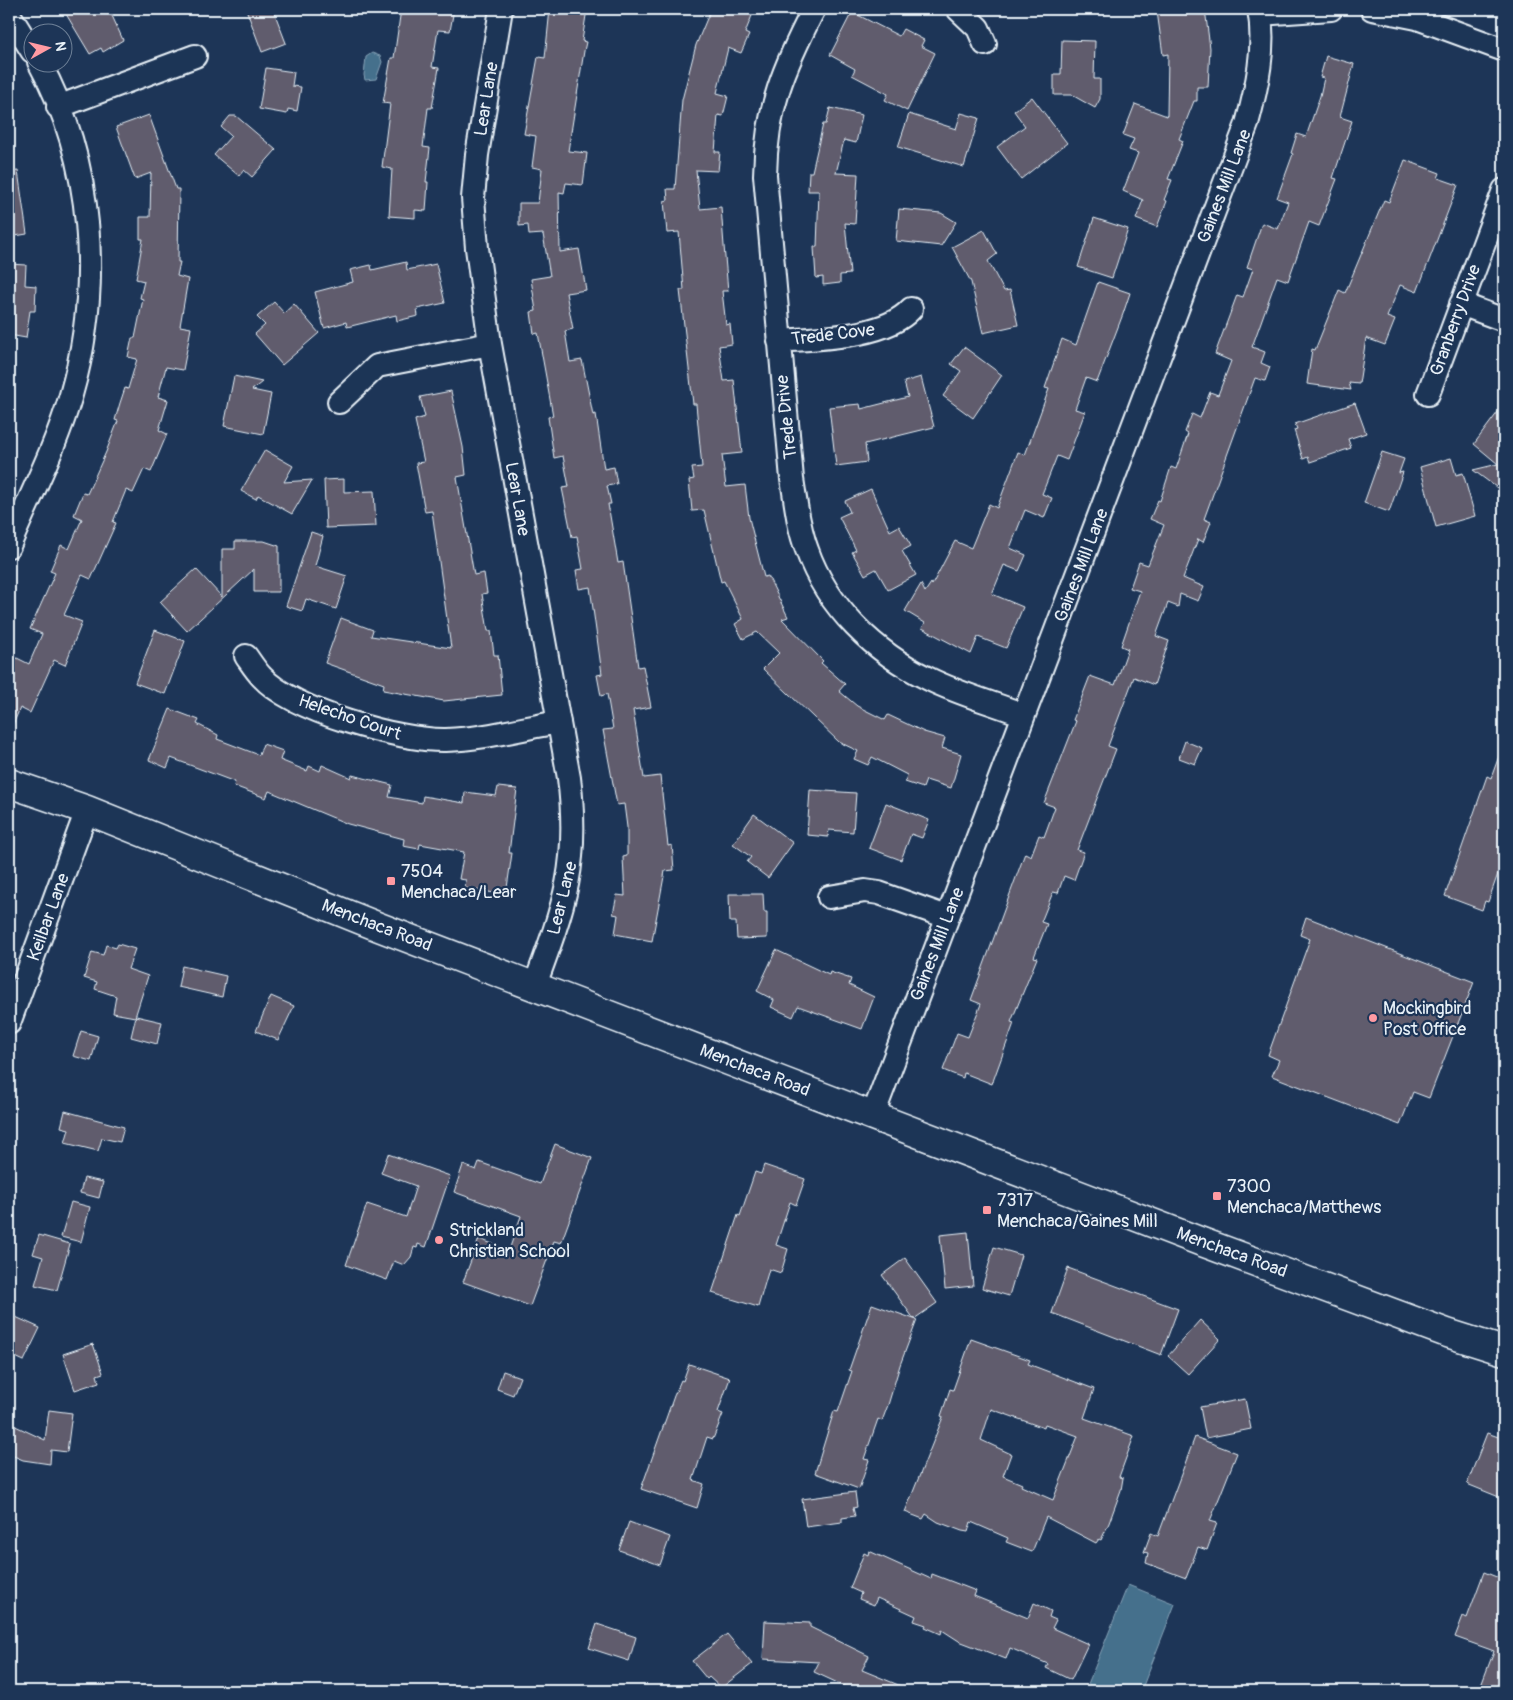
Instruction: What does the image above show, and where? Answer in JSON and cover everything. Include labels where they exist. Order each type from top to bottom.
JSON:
[{"type":"main road","name":"Menchaca Road","points":[[9,783],[87,810],[379,926],[1202,1242],[1447,1333],[1504,1351]]},
{"type":"street","name":"Lear Lane","points":[[501,9],[477,155],[473,198],[476,248],[490,344],[573,806],[573,851],[564,905],[536,985]]},
{"type":"street","name":"Trede Drive","points":[[814,9],[789,58],[778,86],[770,116],[765,150],[765,175],[779,341],[798,519],[807,551],[822,582],[856,627],[898,662],[930,680],[1024,715]]},
{"type":"street","points":[[958,9],[969,16],[986,44]]},
{"type":"street","points":[[1260,12],[1331,9]]},
{"type":"street","points":[[1372,9],[1417,18],[1504,50]]},
{"type":"street","name":"Gaines Mill Lane","points":[[873,1115],[1247,124],[1258,79],[1261,45],[1260,12]]},
{"type":"street","points":[[9,14],[22,35]]},
{"type":"street","points":[[58,107],[195,56]]},
{"type":"street","points":[[9,546],[62,422],[79,360],[87,317],[88,236],[83,194],[75,153],[43,72]]},
{"type":"street","name":"Granberry Drive","points":[[1428,394],[1504,190]]},
{"type":"street","points":[[1461,304],[1504,320]]},
{"type":"street","name":"Trede Cove","points":[[779,341],[874,331],[903,318],[911,309]]},
{"type":"street","points":[[339,402],[377,366],[490,344]]},
{"type":"street","name":"Helecho Court","points":[[246,656],[262,678],[296,700],[380,732],[401,737],[439,740],[467,738],[559,722]]},
{"type":"street","name":"Keilbar Lane","points":[[9,1023],[87,810]]},
{"type":"street","points":[[829,897],[865,891],[879,893],[947,917]]},
{"type":"water","points":[[372,53],[380,56],[382,62],[376,79],[365,80],[366,57]]},
{"type":"water","points":[[1128,1585],[1175,1604],[1141,1691],[1106,1691],[1088,1684]]},
{"type":"building","points":[[74,9],[109,9],[123,40],[103,52],[101,48],[90,54],[66,14]]},
{"type":"building","points":[[246,9],[273,9],[286,43],[262,52]]},
{"type":"building","points":[[401,9],[454,9],[450,31],[438,30],[432,67],[439,68],[432,108],[428,108],[423,147],[430,148],[426,182],[428,182],[426,211],[415,210],[415,218],[389,216],[392,169],[382,167],[390,104],[383,103],[391,58],[394,58]]},
{"type":"building","points":[[550,9],[587,9],[582,41],[586,42],[568,151],[587,153],[583,185],[566,183],[564,193],[559,192],[560,252],[579,249],[586,290],[566,293],[573,329],[565,331],[570,362],[582,360],[593,415],[596,414],[604,469],[614,467],[617,484],[607,486],[611,504],[608,504],[618,563],[623,562],[638,667],[643,666],[651,707],[633,710],[644,778],[660,776],[668,846],[672,845],[674,870],[665,871],[652,941],[615,934],[618,915],[613,914],[617,895],[625,896],[623,857],[627,856],[627,827],[624,804],[617,805],[603,730],[613,729],[607,694],[601,696],[597,675],[602,674],[590,587],[579,589],[576,570],[583,569],[577,536],[572,537],[562,488],[569,487],[563,456],[554,458],[548,417],[553,416],[538,333],[534,334],[531,312],[536,311],[531,279],[550,276],[543,234],[529,235],[528,225],[519,226],[519,203],[538,203],[542,169],[532,167],[536,136],[524,134],[538,57],[545,58]]},
{"type":"building","points":[[711,9],[743,9],[753,13],[745,33],[749,35],[741,53],[728,48],[717,93],[728,96],[723,116],[718,115],[715,152],[720,152],[718,171],[696,170],[700,209],[721,207],[728,291],[722,291],[726,325],[730,324],[732,344],[719,346],[724,381],[734,380],[742,453],[722,455],[726,487],[745,485],[749,518],[764,577],[768,576],[788,617],[782,619],[823,661],[821,663],[845,684],[839,691],[857,706],[885,720],[888,715],[924,732],[945,738],[942,748],[961,754],[951,788],[926,780],[923,788],[905,782],[907,775],[872,757],[868,765],[854,759],[858,751],[839,742],[763,669],[779,653],[757,632],[743,639],[735,624],[743,619],[724,581],[721,582],[704,510],[692,511],[689,480],[694,479],[692,468],[702,467],[696,404],[693,404],[680,290],[684,290],[679,232],[667,233],[664,201],[668,200],[667,189],[675,189],[682,100],[696,45]]},
{"type":"building","points":[[1205,9],[1210,48],[1208,87],[1197,87],[1197,101],[1194,101],[1179,139],[1183,141],[1168,179],[1172,180],[1164,200],[1167,201],[1157,227],[1136,219],[1143,200],[1123,191],[1138,153],[1129,150],[1134,139],[1123,135],[1135,104],[1167,116],[1168,54],[1163,55],[1157,11]]},
{"type":"building","points":[[852,12],[899,36],[903,29],[924,40],[921,46],[935,53],[907,111],[885,100],[888,94],[852,75],[855,69],[830,55]]},
{"type":"building","points":[[1062,40],[1095,41],[1094,79],[1100,79],[1100,99],[1095,108],[1072,95],[1054,95],[1054,74],[1061,74]]},
{"type":"building","points":[[1326,56],[1354,64],[1340,117],[1352,121],[1333,178],[1337,179],[1319,226],[1309,222],[1288,281],[1277,277],[1252,347],[1265,352],[1261,363],[1270,367],[1265,381],[1255,378],[1204,519],[1211,522],[1203,542],[1198,539],[1183,578],[1204,587],[1198,601],[1180,594],[1178,607],[1168,603],[1156,636],[1169,641],[1154,685],[1134,677],[1108,746],[1116,749],[1077,850],[1084,852],[1074,880],[1064,876],[1058,893],[1053,892],[1041,922],[1047,924],[1034,957],[1037,958],[1011,1022],[1014,1023],[992,1084],[964,1073],[963,1078],[943,1070],[957,1033],[968,1037],[981,1004],[971,1000],[1025,853],[1031,856],[1039,835],[1044,837],[1055,807],[1044,803],[1076,721],[1073,720],[1090,676],[1115,685],[1128,649],[1121,646],[1140,591],[1130,588],[1139,562],[1148,565],[1164,525],[1150,519],[1158,500],[1160,501],[1171,467],[1176,469],[1188,434],[1185,432],[1192,414],[1200,418],[1210,392],[1218,395],[1231,361],[1215,354],[1237,295],[1243,297],[1253,269],[1247,267],[1262,223],[1278,229],[1288,202],[1277,198],[1293,154],[1291,153],[1297,134],[1306,137],[1320,96],[1324,78],[1320,77]]},
{"type":"building","points":[[266,68],[294,72],[292,86],[301,87],[297,111],[288,109],[287,114],[259,109]]},
{"type":"building","points":[[1032,97],[1067,143],[1021,179],[997,147],[1025,126],[1014,111]]},
{"type":"building","points":[[830,108],[862,115],[856,143],[844,140],[836,173],[858,174],[855,224],[845,223],[850,274],[840,275],[840,283],[823,285],[823,277],[816,278],[814,247],[817,247],[819,191],[808,191],[809,172],[812,172],[823,124],[826,124]]},
{"type":"building","points":[[961,113],[979,118],[964,167],[898,147],[909,114],[956,129]]},
{"type":"building","points":[[149,115],[176,189],[179,189],[178,262],[180,262],[177,276],[188,279],[180,326],[191,328],[183,370],[166,367],[158,397],[168,400],[159,430],[167,434],[151,472],[144,469],[133,493],[126,490],[113,522],[116,523],[91,579],[82,575],[64,615],[82,622],[65,665],[54,660],[30,713],[20,708],[9,734],[9,670],[15,657],[29,664],[42,634],[30,629],[55,573],[50,571],[61,545],[69,549],[82,519],[74,515],[83,493],[87,494],[106,452],[118,421],[115,420],[125,388],[128,389],[137,359],[128,357],[132,338],[135,338],[143,299],[140,298],[144,281],[136,279],[143,239],[140,239],[140,217],[150,217],[151,173],[135,179],[116,127]]},
{"type":"building","points":[[230,116],[236,116],[276,150],[252,177],[244,170],[239,176],[214,155],[231,136],[221,127]]},
{"type":"building","points":[[1405,160],[1440,173],[1438,178],[1458,185],[1417,292],[1400,285],[1387,317],[1395,320],[1385,345],[1366,338],[1359,384],[1349,383],[1351,390],[1307,384],[1312,349],[1315,350],[1339,290],[1345,293],[1384,200],[1389,202]]},
{"type":"building","points":[[18,171],[27,234],[9,237],[9,172]]},
{"type":"building","points":[[899,209],[941,213],[956,222],[941,246],[896,241]]},
{"type":"building","points":[[1094,218],[1128,229],[1112,278],[1078,267]]},
{"type":"building","points":[[984,230],[997,254],[988,261],[1004,291],[1010,290],[1018,325],[983,333],[971,282],[952,247]]},
{"type":"building","points":[[406,262],[407,270],[436,264],[445,303],[417,309],[418,316],[397,321],[396,315],[347,327],[346,322],[324,328],[315,292],[353,282],[350,270],[371,265],[372,270]]},
{"type":"building","points":[[9,264],[26,265],[25,285],[36,286],[35,311],[30,311],[26,338],[9,335]]},
{"type":"building","points":[[1098,282],[1130,293],[1097,382],[1086,378],[1075,409],[1085,412],[1067,460],[1057,456],[1042,494],[1052,498],[1044,518],[1025,510],[1010,548],[1026,555],[1019,571],[1004,565],[992,594],[1023,607],[1006,648],[978,637],[971,654],[922,628],[925,623],[905,611],[921,584],[925,592],[931,583],[932,585],[955,541],[971,548],[989,504],[997,508],[1018,452],[1025,455],[1049,389],[1045,388],[1062,339],[1076,345]]},
{"type":"building","points":[[274,302],[284,313],[294,304],[319,333],[282,365],[255,334],[265,325],[257,317]]},
{"type":"building","points":[[964,347],[1002,375],[973,418],[943,396],[961,371],[951,364]]},
{"type":"building","points":[[234,376],[262,382],[252,390],[271,394],[263,434],[224,426]]},
{"type":"building","points":[[921,377],[934,427],[865,444],[867,462],[836,466],[829,407],[860,404],[861,409],[908,397],[904,382]]},
{"type":"building","points":[[451,391],[463,447],[466,475],[457,477],[474,575],[484,573],[487,593],[482,594],[488,631],[491,631],[494,655],[498,655],[502,695],[444,701],[383,690],[384,684],[325,663],[341,618],[373,630],[371,636],[451,648],[432,511],[425,512],[416,463],[424,462],[415,420],[425,417],[420,397]]},
{"type":"building","points":[[1355,403],[1366,433],[1348,439],[1351,448],[1310,462],[1308,457],[1303,459],[1294,430],[1297,429],[1295,424]]},
{"type":"building","points":[[1504,404],[1504,493],[1473,470],[1498,464],[1474,444]]},
{"type":"building","points":[[265,450],[293,466],[284,482],[312,480],[292,514],[258,495],[256,499],[241,491]]},
{"type":"building","points":[[1382,452],[1404,459],[1399,473],[1403,472],[1389,512],[1364,503]]},
{"type":"building","points":[[1451,458],[1456,475],[1463,473],[1475,516],[1436,527],[1420,467]]},
{"type":"building","points":[[344,479],[344,492],[374,491],[376,526],[326,528],[324,480]]},
{"type":"building","points":[[871,489],[890,531],[899,526],[911,546],[902,551],[916,575],[888,590],[876,569],[865,575],[852,552],[856,550],[839,517],[850,512],[845,501]]},
{"type":"building","points":[[311,532],[323,536],[315,566],[347,576],[336,609],[306,599],[302,611],[286,606]]},
{"type":"building","points":[[235,541],[264,541],[279,546],[279,592],[254,592],[254,569],[187,631],[160,602],[196,569],[222,597],[222,549],[235,549]]},
{"type":"building","points":[[155,630],[185,641],[165,694],[135,683]]},
{"type":"building","points":[[170,709],[199,720],[197,724],[218,735],[217,739],[259,755],[263,744],[283,751],[280,760],[307,771],[309,766],[320,771],[322,765],[351,778],[352,775],[392,785],[389,797],[422,803],[423,796],[464,803],[465,792],[496,796],[498,787],[517,789],[509,853],[512,853],[506,895],[465,888],[466,880],[459,879],[464,852],[420,844],[419,849],[403,846],[404,839],[348,824],[269,791],[266,798],[234,786],[235,782],[171,758],[167,768],[149,760]]},
{"type":"building","points":[[1185,741],[1202,748],[1195,764],[1179,758]]},
{"type":"building","points":[[1502,748],[1504,748],[1504,857],[1488,902],[1485,901],[1482,910],[1445,896],[1487,776],[1491,778]]},
{"type":"building","points":[[810,790],[856,793],[853,832],[829,830],[828,837],[807,835]]},
{"type":"building","points":[[886,803],[929,820],[922,838],[911,834],[901,860],[869,848]]},
{"type":"building","points":[[754,814],[793,843],[768,878],[747,862],[751,857],[733,844]]},
{"type":"building","points":[[729,894],[763,894],[764,912],[767,912],[767,938],[737,939],[736,922],[730,922]]},
{"type":"building","points":[[1306,917],[1474,982],[1429,1098],[1413,1092],[1400,1125],[1272,1076],[1279,1060],[1268,1055],[1310,939],[1300,935]]},
{"type":"building","points":[[118,944],[135,949],[128,969],[148,976],[135,1017],[113,1013],[116,996],[95,989],[97,982],[84,978],[92,952],[103,955],[106,945],[116,948]]},
{"type":"building","points":[[776,950],[829,975],[830,972],[851,979],[849,985],[874,997],[862,1029],[798,1006],[793,1017],[771,1007],[774,1000],[757,991]]},
{"type":"building","points":[[182,966],[226,976],[222,997],[178,987]]},
{"type":"building","points":[[271,996],[294,1006],[278,1040],[256,1031]]},
{"type":"building","points":[[136,1016],[162,1022],[157,1044],[131,1037]]},
{"type":"building","points":[[81,1031],[98,1036],[91,1061],[73,1056]]},
{"type":"building","points":[[65,1111],[124,1127],[120,1142],[102,1138],[98,1151],[65,1143],[69,1129],[61,1127]]},
{"type":"building","points":[[555,1144],[592,1158],[561,1243],[554,1241],[530,1306],[463,1282],[479,1239],[509,1250],[521,1216],[454,1192],[463,1165],[476,1170],[479,1162],[540,1184]]},
{"type":"building","points":[[388,1154],[450,1176],[426,1247],[418,1244],[417,1248],[414,1247],[411,1257],[404,1265],[394,1261],[387,1280],[346,1265],[367,1204],[406,1217],[416,1186],[381,1173]]},
{"type":"building","points":[[764,1165],[805,1179],[796,1205],[790,1202],[776,1245],[788,1249],[781,1273],[769,1269],[758,1307],[712,1293],[738,1215],[740,1216],[755,1172],[761,1174]]},
{"type":"building","points":[[84,1178],[103,1182],[99,1198],[80,1193]]},
{"type":"building","points":[[71,1202],[90,1207],[81,1242],[61,1237]]},
{"type":"building","points":[[968,1232],[973,1286],[945,1289],[940,1235]]},
{"type":"building","points":[[39,1235],[70,1244],[57,1290],[35,1285],[43,1257],[33,1254]]},
{"type":"building","points":[[994,1247],[1021,1255],[1009,1296],[982,1288]]},
{"type":"building","points":[[905,1258],[937,1303],[914,1319],[882,1275]]},
{"type":"building","points":[[1068,1268],[1178,1309],[1161,1355],[1052,1313]]},
{"type":"building","points":[[872,1304],[917,1320],[882,1421],[878,1419],[864,1459],[869,1460],[859,1489],[815,1473],[834,1411],[838,1412],[852,1371],[849,1370]]},
{"type":"building","points":[[9,1314],[40,1328],[24,1361],[9,1354]]},
{"type":"building","points":[[1200,1320],[1220,1339],[1188,1374],[1168,1356]]},
{"type":"building","points":[[971,1339],[1030,1360],[1028,1364],[1094,1389],[1084,1418],[1134,1436],[1119,1477],[1123,1478],[1121,1490],[1101,1540],[1099,1539],[1096,1543],[1046,1517],[1032,1552],[1006,1542],[1008,1538],[971,1522],[968,1532],[938,1522],[926,1514],[923,1519],[905,1512],[943,1417],[941,1416],[950,1389],[953,1390]],"holes":[[[991,1409],[1044,1428],[1045,1424],[1078,1436],[1053,1500],[1003,1476],[1011,1454],[981,1440]]]},
{"type":"building","points":[[93,1344],[103,1373],[97,1375],[99,1382],[75,1390],[63,1354]]},
{"type":"building","points":[[689,1364],[730,1378],[718,1412],[723,1414],[713,1439],[707,1437],[693,1480],[704,1484],[697,1508],[641,1489],[674,1396],[681,1380],[683,1381]]},
{"type":"building","points":[[503,1371],[520,1377],[513,1395],[497,1389]]},
{"type":"building","points":[[1245,1399],[1251,1429],[1206,1438],[1200,1407]]},
{"type":"building","points":[[49,1410],[72,1413],[67,1452],[51,1450],[50,1464],[23,1460],[9,1454],[9,1423],[45,1440]]},
{"type":"building","points":[[1487,1433],[1504,1439],[1504,1499],[1467,1484]]},
{"type":"building","points":[[1195,1437],[1237,1453],[1210,1521],[1217,1523],[1207,1550],[1198,1547],[1186,1578],[1146,1563],[1148,1553],[1144,1552],[1151,1533],[1158,1536]]},
{"type":"building","points":[[855,1492],[857,1507],[853,1508],[855,1516],[842,1518],[842,1522],[806,1527],[802,1499]]},
{"type":"building","points":[[629,1522],[670,1537],[660,1565],[619,1550]]},
{"type":"building","points":[[869,1551],[931,1579],[932,1574],[976,1591],[974,1596],[1028,1618],[1034,1603],[1051,1611],[1049,1617],[1056,1620],[1052,1628],[1088,1644],[1071,1680],[1046,1668],[1048,1664],[1010,1648],[1006,1659],[959,1641],[942,1630],[941,1634],[925,1627],[926,1625],[914,1621],[916,1616],[877,1598],[874,1605],[859,1599],[861,1593],[850,1588],[864,1553],[868,1555]]},
{"type":"building","points":[[1484,1572],[1504,1580],[1504,1691],[1479,1691],[1494,1651],[1455,1637],[1463,1616],[1467,1618]]},
{"type":"building","points":[[765,1621],[810,1623],[810,1627],[869,1656],[862,1670],[913,1691],[855,1691],[814,1672],[819,1662],[763,1659]]},
{"type":"building","points":[[597,1624],[636,1637],[629,1661],[589,1648]]},
{"type":"building","points":[[727,1634],[752,1664],[721,1688],[709,1677],[707,1679],[692,1661]]},
{"type":"place","name":"7504 Menchaca/Lear","points":[[391,881]]},
{"type":"place","name":"Mockingbird Post Office","points":[[1373,1018]]},
{"type":"place","name":"7300 Menchaca/Matthews","points":[[1217,1196]]},
{"type":"place","name":"7317 Menchaca/Gaines Mill","points":[[987,1210]]},
{"type":"place","name":"Strickland Christian School","points":[[439,1240]]}]
